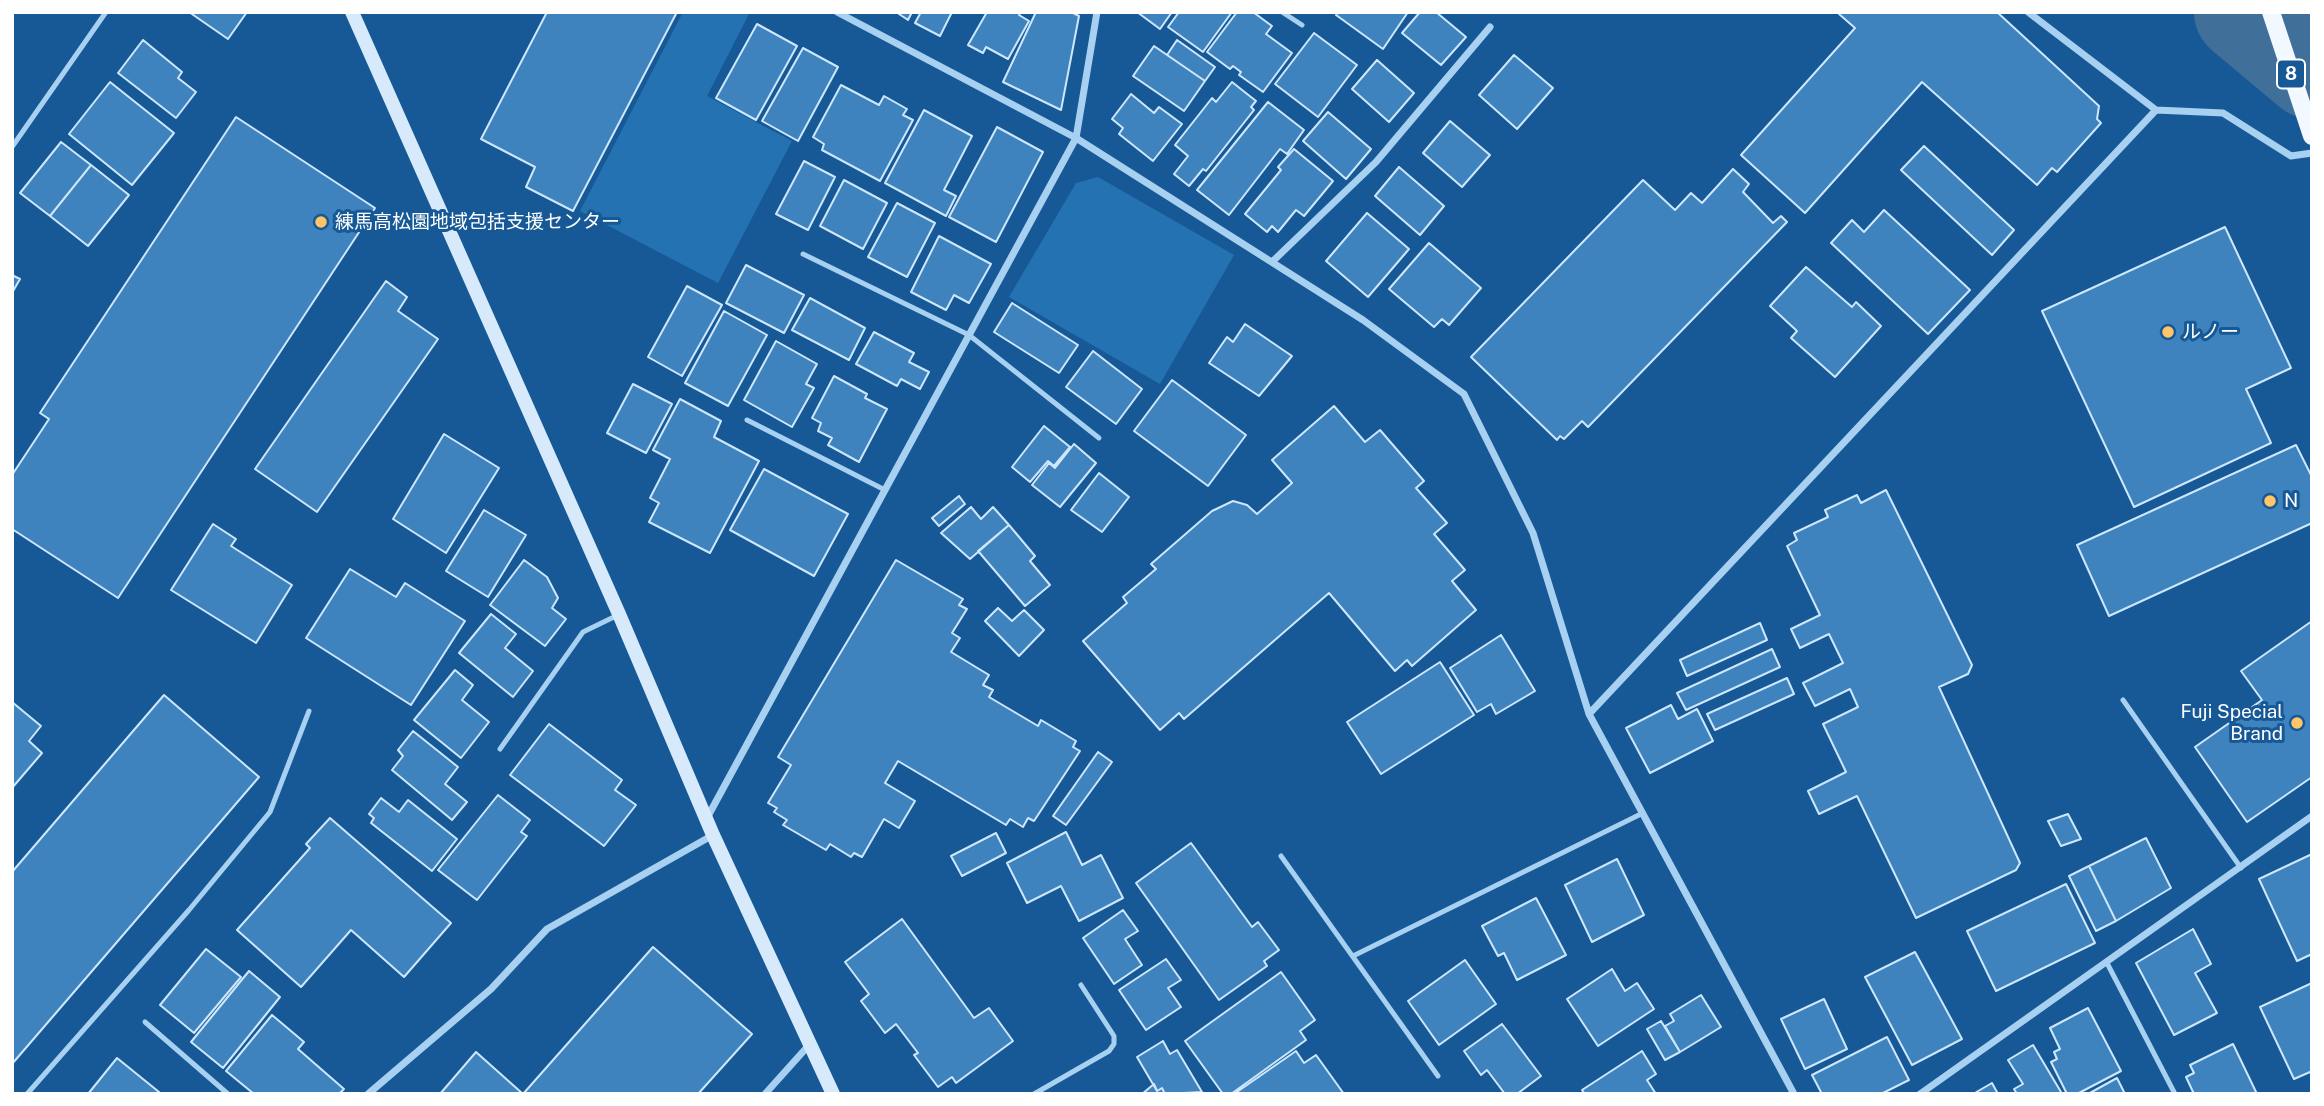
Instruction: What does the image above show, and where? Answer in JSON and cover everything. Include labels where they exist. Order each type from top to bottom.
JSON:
[{"type":"main road","name":"8","points":[[2271,12],[2312,136]]},
{"type":"street","points":[[352,12],[619,614],[713,835],[833,1094]]},
{"type":"street","points":[[837,12],[1076,138],[1374,327],[1464,394],[1533,533],[1590,714],[1794,1094]]},
{"type":"street","points":[[706,819],[1076,138],[1097,12]]},
{"type":"street","points":[[2028,12],[2156,110],[2223,113],[2291,156],[2312,153]]},
{"type":"street","points":[[1273,261],[1376,162],[1490,27]]},
{"type":"street","points":[[1590,714],[2156,110]]},
{"type":"street","points":[[1920,1094],[2312,816]]},
{"type":"street","points":[[368,1094],[491,989],[547,929],[713,835]]},
{"type":"street","points":[[765,1094],[809,1045]]},
{"type":"lane","points":[[12,147],[106,12]]},
{"type":"lane","points":[[1282,12],[1302,25]]},
{"type":"lane","points":[[803,254],[969,335],[1099,438]]},
{"type":"lane","points":[[747,420],[885,490]]},
{"type":"lane","points":[[500,749],[583,632],[619,614]]},
{"type":"lane","points":[[2123,701],[2241,868]]},
{"type":"lane","points":[[27,1094],[270,812],[309,711]]},
{"type":"lane","points":[[1353,956],[1643,813]]},
{"type":"lane","points":[[1281,856],[1438,1076]]},
{"type":"lane","points":[[2107,963],[2175,1094]]},
{"type":"lane","points":[[1034,1094],[1109,1051],[1114,1044],[1114,1035],[1081,985]]},
{"type":"lane","points":[[145,1022],[228,1094]]},
{"type":"lane","points":[[1933,1085],[1938,1094]]},
{"type":"shaded area","points":[[683,12],[750,12],[707,96],[792,141],[718,283],[580,211]]},
{"type":"shaded area","points":[[1098,177],[1234,255],[1160,384],[1009,297],[1076,183]]},
{"type":"building","points":[[189,12],[247,12],[228,39]]},
{"type":"building","points":[[547,12],[677,12],[573,211],[526,187],[535,167],[481,139]]},
{"type":"building","points":[[896,12],[912,12],[908,20]]},
{"type":"building","points":[[921,12],[952,12],[940,36],[915,23]]},
{"type":"building","points":[[987,12],[1021,12],[1019,15],[1029,21],[1008,59],[986,47],[983,53],[968,45]]},
{"type":"building","points":[[1036,12],[1071,12],[1079,16],[1061,110],[1003,82]]},
{"type":"building","points":[[1137,12],[1172,12],[1160,29]]},
{"type":"building","points":[[1179,12],[1232,12],[1203,52],[1168,27]]},
{"type":"building","points":[[1237,12],[1253,12],[1272,26],[1266,34],[1292,53],[1263,92],[1239,75],[1241,72],[1233,66],[1230,69],[1207,52]]},
{"type":"building","points":[[1338,12],[1408,12],[1383,49],[1336,15]]},
{"type":"building","points":[[1420,12],[1436,12],[1466,37],[1441,65],[1402,33]]},
{"type":"building","points":[[1997,12],[2099,106],[2097,119],[2101,123],[2057,172],[2052,168],[2037,185],[1922,82],[1805,213],[1741,155],[1855,28],[1839,14]]},
{"type":"building","points":[[757,24],[797,46],[756,120],[716,98]]},
{"type":"building","points":[[1314,33],[1357,65],[1318,117],[1275,84]]},
{"type":"building","points":[[143,40],[182,72],[178,78],[196,92],[176,118],[118,73]]},
{"type":"building","points":[[1177,40],[1215,67],[1205,81],[1167,55]]},
{"type":"building","points":[[1154,46],[1205,81],[1184,111],[1133,76]]},
{"type":"building","points":[[803,48],[838,67],[798,141],[762,121]]},
{"type":"building","points":[[1514,55],[1553,88],[1517,129],[1479,95]]},
{"type":"building","points":[[1377,60],[1414,93],[1389,122],[1352,89]]},
{"type":"building","points":[[110,82],[174,133],[132,185],[69,134]]},
{"type":"building","points":[[1232,82],[1256,101],[1251,107],[1254,110],[1206,171],[1203,169],[1189,186],[1174,174],[1188,156],[1175,145],[1212,98],[1216,102]]},
{"type":"building","points":[[841,85],[879,105],[884,96],[907,109],[903,115],[913,120],[880,181],[822,150],[824,144],[813,137]]},
{"type":"building","points":[[1131,94],[1154,113],[1159,107],[1182,124],[1153,161],[1119,134],[1123,128],[1112,119]]},
{"type":"building","points":[[1268,102],[1304,130],[1287,154],[1280,149],[1229,215],[1197,190]]},
{"type":"building","points":[[924,110],[972,136],[944,190],[956,196],[946,216],[885,183]]},
{"type":"building","points":[[1328,112],[1371,149],[1346,179],[1303,141]]},
{"type":"building","points":[[236,117],[375,208],[118,598],[12,529],[12,475],[49,419],[40,413]]},
{"type":"building","points":[[1450,121],[1490,155],[1462,187],[1423,153]]},
{"type":"building","points":[[997,127],[1043,152],[996,242],[949,217]]},
{"type":"building","points":[[61,142],[91,165],[50,216],[20,193]]},
{"type":"building","points":[[1924,146],[2014,230],[1992,255],[1901,170]]},
{"type":"building","points":[[1294,149],[1333,181],[1304,216],[1296,210],[1278,232],[1272,226],[1267,232],[1245,214],[1281,170],[1278,167]]},
{"type":"building","points":[[804,161],[835,177],[808,230],[776,214]]},
{"type":"building","points":[[91,165],[129,195],[88,246],[50,216]]},
{"type":"building","points":[[1399,167],[1444,206],[1420,235],[1375,196]]},
{"type":"building","points":[[1733,169],[1749,184],[1743,192],[1773,223],[1781,216],[1787,222],[1588,427],[1582,421],[1564,439],[1560,436],[1557,440],[1471,357],[1643,180],[1675,210],[1691,193],[1702,203]]},
{"type":"building","points":[[844,180],[887,203],[863,249],[820,226]]},
{"type":"building","points":[[897,203],[935,223],[907,277],[868,257]]},
{"type":"building","points":[[1884,210],[1970,290],[1928,334],[1831,243],[1852,220],[1864,232]]},
{"type":"building","points":[[1367,213],[1409,249],[1368,297],[1326,261]]},
{"type":"building","points":[[2225,227],[2291,368],[2246,389],[2271,443],[2134,507],[2042,311]]},
{"type":"building","points":[[939,236],[991,264],[969,303],[954,295],[946,310],[911,292]]},
{"type":"building","points":[[1429,243],[1481,288],[1449,325],[1442,319],[1434,327],[1389,289]]},
{"type":"building","points":[[746,265],[804,295],[784,333],[726,303]]},
{"type":"building","points":[[1806,267],[1852,307],[1856,302],[1881,326],[1835,377],[1791,338],[1797,331],[1770,306]]},
{"type":"building","points":[[12,275],[20,279],[12,293]]},
{"type":"building","points":[[386,281],[407,297],[398,311],[438,339],[317,512],[255,469]]},
{"type":"building","points":[[687,286],[722,305],[682,376],[648,357]]},
{"type":"building","points":[[810,298],[865,328],[849,360],[792,330]]},
{"type":"building","points":[[1012,303],[1078,345],[1059,373],[994,332]]},
{"type":"building","points":[[724,311],[767,335],[728,406],[685,383]]},
{"type":"building","points":[[1245,324],[1292,356],[1259,396],[1209,363],[1227,337],[1233,342]]},
{"type":"building","points":[[874,332],[914,353],[909,362],[929,372],[920,389],[901,379],[897,386],[856,364]]},
{"type":"building","points":[[776,341],[817,364],[806,384],[814,388],[792,427],[744,400]]},
{"type":"building","points":[[1093,351],[1142,389],[1116,424],[1066,387]]},
{"type":"building","points":[[834,376],[867,394],[865,398],[887,409],[859,462],[828,445],[832,438],[818,431],[821,423],[812,418]]},
{"type":"building","points":[[1172,380],[1246,435],[1208,486],[1134,431]]},
{"type":"building","points":[[633,384],[672,404],[646,453],[607,433]]},
{"type":"building","points":[[680,399],[721,421],[714,437],[759,461],[710,553],[649,522],[659,503],[650,498],[670,459],[653,450]]},
{"type":"building","points":[[1334,406],[1365,442],[1380,430],[1424,481],[1416,488],[1447,523],[1434,534],[1465,570],[1452,581],[1476,610],[1412,666],[1407,660],[1395,671],[1329,593],[1184,719],[1179,713],[1160,730],[1083,641],[1127,603],[1123,597],[1156,569],[1151,564],[1212,511],[1233,501],[1247,505],[1257,514],[1292,483],[1272,460]]},
{"type":"building","points":[[1044,426],[1070,447],[1054,466],[1048,461],[1030,482],[1012,467]]},
{"type":"building","points":[[444,434],[499,468],[446,553],[393,519]]},
{"type":"building","points":[[1074,444],[1096,463],[1060,507],[1032,485],[1049,463],[1055,468]]},
{"type":"building","points":[[2296,445],[2312,477],[2312,523],[2109,616],[2077,545]]},
{"type":"building","points":[[764,469],[848,514],[814,576],[730,530]]},
{"type":"building","points":[[1099,473],[1129,497],[1102,532],[1071,510]]},
{"type":"building","points":[[1886,490],[1972,665],[1968,674],[1939,687],[2020,863],[2016,870],[1916,918],[1857,796],[1819,814],[1808,791],[1846,772],[1823,724],[1858,707],[1850,689],[1815,706],[1803,683],[1843,663],[1829,634],[1800,648],[1791,629],[1820,615],[1787,546],[1797,540],[1794,533],[1828,517],[1825,510],[1857,495],[1861,503]]},
{"type":"building","points":[[959,496],[965,504],[939,526],[932,518]]},
{"type":"building","points":[[971,507],[981,519],[993,507],[1009,525],[970,559],[941,533]]},
{"type":"building","points":[[484,510],[526,535],[488,597],[446,571]]},
{"type":"building","points":[[213,524],[236,539],[231,546],[292,585],[256,643],[171,590]]},
{"type":"building","points":[[1009,525],[1035,556],[1030,561],[1050,585],[1025,606],[978,551]]},
{"type":"building","points":[[524,560],[547,577],[558,598],[552,608],[566,619],[545,646],[490,605]]},
{"type":"building","points":[[896,560],[963,599],[959,605],[967,609],[952,633],[960,638],[951,652],[989,675],[983,685],[993,690],[989,697],[1038,726],[1041,720],[1076,741],[1073,747],[1080,751],[1034,821],[1028,818],[1023,827],[1010,819],[1006,825],[898,761],[885,783],[915,801],[899,828],[884,819],[862,857],[854,853],[851,857],[830,844],[826,850],[783,825],[787,820],[774,812],[777,808],[768,803],[791,765],[778,757]]},
{"type":"building","points":[[350,569],[396,597],[405,583],[465,621],[411,705],[306,638]]},
{"type":"building","points":[[998,608],[1012,621],[1024,610],[1044,630],[1019,656],[985,621]]},
{"type":"building","points":[[491,614],[516,634],[505,648],[533,671],[513,697],[459,653]]},
{"type":"building","points":[[2312,621],[2312,777],[2247,822],[2195,747],[2262,700],[2241,671]]},
{"type":"building","points":[[1760,623],[1767,640],[1687,676],[1680,660]]},
{"type":"building","points":[[1501,635],[1535,691],[1496,714],[1491,704],[1477,712],[1450,668]]},
{"type":"building","points":[[1772,649],[1780,667],[1686,710],[1677,693]]},
{"type":"building","points":[[1440,662],[1474,715],[1381,774],[1347,722]]},
{"type":"building","points":[[455,670],[473,685],[462,700],[489,722],[461,758],[414,720]]},
{"type":"building","points":[[1787,678],[1794,694],[1715,730],[1707,714]]},
{"type":"building","points":[[164,695],[259,777],[12,1064],[12,872]]},
{"type":"building","points":[[12,702],[41,726],[29,741],[42,753],[12,788]]},
{"type":"building","points":[[1671,705],[1678,719],[1697,709],[1713,741],[1650,773],[1626,728]]},
{"type":"building","points":[[549,724],[622,780],[615,790],[636,805],[604,846],[510,775]]},
{"type":"building","points":[[413,731],[458,767],[445,784],[467,802],[452,820],[392,770],[403,756],[398,750]]},
{"type":"building","points":[[1098,752],[1112,762],[1066,825],[1053,816]]},
{"type":"building","points":[[498,795],[530,820],[521,832],[527,836],[477,900],[438,870]]},
{"type":"building","points":[[381,798],[399,812],[408,800],[457,839],[432,871],[371,823],[374,818],[369,814]]},
{"type":"building","points":[[2068,814],[2081,839],[2061,846],[2048,821]]},
{"type":"building","points":[[330,818],[451,923],[404,977],[351,930],[301,987],[237,930],[310,848],[306,844]]},
{"type":"building","points":[[1066,832],[1082,865],[1101,855],[1123,898],[1079,921],[1061,886],[1027,903],[1007,863]]},
{"type":"building","points":[[996,833],[1006,853],[962,876],[951,856]]},
{"type":"building","points":[[2146,838],[2171,888],[2116,921],[2089,866]]},
{"type":"building","points":[[1191,843],[1252,927],[1258,922],[1279,950],[1264,961],[1267,966],[1219,1000],[1136,883]]},
{"type":"building","points":[[2312,854],[2312,954],[2297,961],[2259,879]]},
{"type":"building","points":[[1617,859],[1644,915],[1592,942],[1565,885]]},
{"type":"building","points":[[2089,866],[2116,921],[2096,931],[2069,876]]},
{"type":"building","points":[[2066,884],[2095,943],[1996,991],[1967,931]]},
{"type":"building","points":[[1536,898],[1566,955],[1517,980],[1504,953],[1498,956],[1482,926]]},
{"type":"building","points":[[1123,910],[1138,931],[1125,939],[1142,965],[1114,984],[1083,938]]},
{"type":"building","points":[[902,919],[974,1018],[989,1008],[1013,1041],[956,1083],[952,1077],[938,1087],[914,1055],[918,1053],[896,1024],[885,1033],[861,1001],[869,994],[845,962]]},
{"type":"building","points":[[2193,929],[2211,964],[2195,973],[2217,1013],[2174,1035],[2136,963]]},
{"type":"building","points":[[653,947],[752,1034],[698,1094],[523,1094]]},
{"type":"building","points":[[206,949],[241,977],[194,1033],[160,1005]]},
{"type":"building","points":[[1915,952],[1962,1039],[1912,1065],[1865,977]]},
{"type":"building","points":[[1166,959],[1181,980],[1168,988],[1181,1007],[1146,1030],[1119,990]]},
{"type":"building","points":[[1465,960],[1496,1004],[1439,1045],[1408,1001]]},
{"type":"building","points":[[1612,969],[1625,991],[1637,983],[1654,1009],[1598,1046],[1567,999]]},
{"type":"building","points":[[249,971],[280,997],[223,1068],[191,1042]]},
{"type":"building","points":[[1281,972],[1315,1020],[1300,1031],[1306,1040],[1231,1094],[1223,1094],[1185,1041]]},
{"type":"building","points":[[2312,983],[2312,1075],[2310,1072],[2294,1079],[2260,1007]]},
{"type":"building","points":[[1701,995],[1721,1027],[1680,1052],[1665,1026],[1674,1021],[1670,1014]]},
{"type":"building","points":[[1824,999],[1847,1049],[1805,1069],[1781,1019]]},
{"type":"building","points":[[2088,1008],[2121,1071],[2077,1094],[2067,1094],[2051,1062],[2057,1059],[2054,1052],[2060,1049],[2050,1028]]},
{"type":"building","points":[[272,1015],[304,1042],[298,1049],[344,1089],[339,1094],[254,1094],[226,1071]]},
{"type":"building","points":[[1661,1021],[1680,1052],[1665,1060],[1647,1029]]},
{"type":"building","points":[[1502,1024],[1541,1076],[1517,1094],[1505,1094],[1487,1070],[1481,1075],[1464,1051]]},
{"type":"building","points":[[1887,1037],[1909,1080],[1881,1094],[1822,1094],[1812,1075]]},
{"type":"building","points":[[1163,1041],[1170,1054],[1177,1050],[1202,1092],[1165,1094],[1162,1088],[1157,1091],[1137,1057]]},
{"type":"building","points":[[2233,1044],[2257,1094],[2194,1094],[2186,1077],[2194,1073],[2190,1065]]},
{"type":"building","points":[[2033,1045],[2061,1092],[2058,1094],[2017,1094],[2014,1089],[2023,1084],[2008,1060]]},
{"type":"building","points":[[1296,1051],[1304,1063],[1316,1055],[1344,1094],[1234,1094]]},
{"type":"building","points":[[1642,1051],[1656,1074],[1647,1080],[1656,1094],[1585,1094],[1582,1090]]},
{"type":"building","points":[[476,1052],[523,1094],[440,1094]]},
{"type":"building","points":[[117,1058],[159,1092],[158,1094],[88,1094]]},
{"type":"building","points":[[2117,1078],[2125,1094],[2088,1094]]},
{"type":"building","points":[[1992,1083],[1998,1094],[1973,1094]]},
{"type":"building","points":[[1154,1084],[1157,1091],[1162,1088],[1165,1094],[1142,1094]]},
{"type":"waterway","points":[[2244,12],[2312,69]]},
{"type":"place","name":"練馬高松園地域包括支援センター","points":[[321,222]]},
{"type":"place","name":"ルノー","points":[[2168,332]]},
{"type":"place","name":"N","points":[[2270,501]]},
{"type":"place","name":"Fuji Special Brand","points":[[2297,723]]}]
